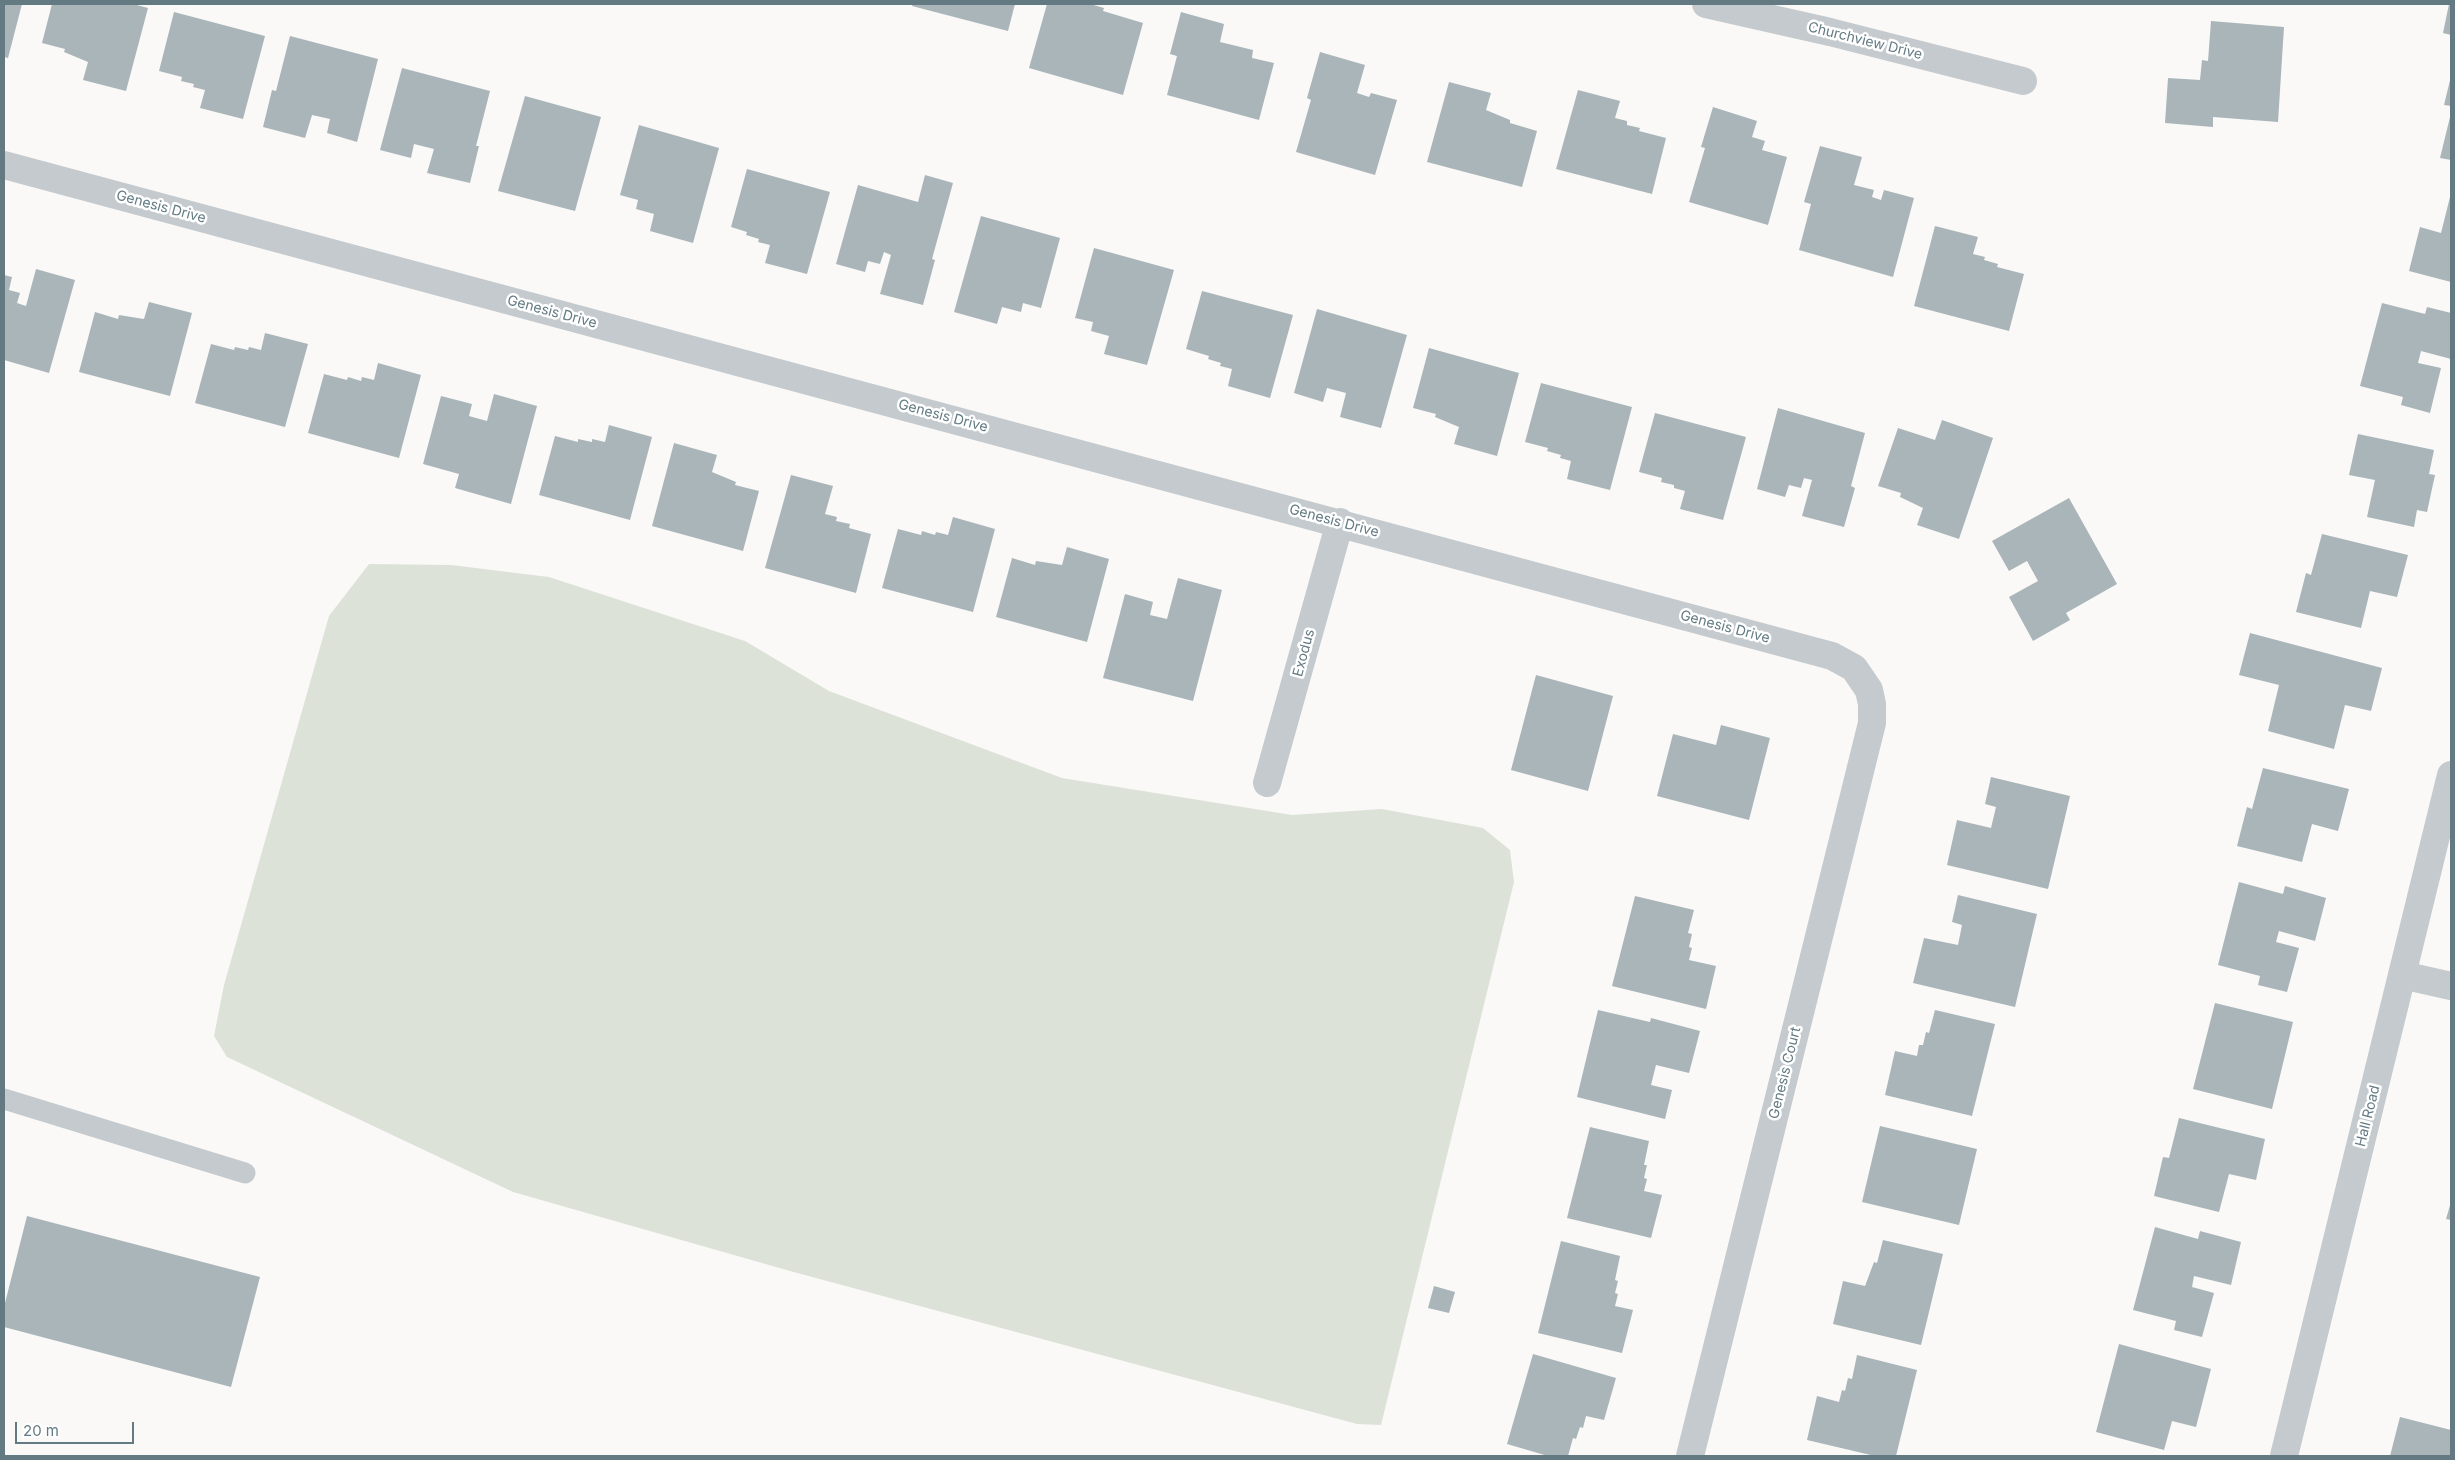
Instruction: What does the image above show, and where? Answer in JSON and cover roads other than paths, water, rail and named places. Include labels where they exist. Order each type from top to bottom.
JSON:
[{"type":"street","name":"Churchview Drive","points":[[1706,4],[1821,30],[2023,81]]},
{"type":"street","name":"Genesis Drive","points":[[4,165],[1340,522],[1832,656],[1854,668],[1869,690]]},
{"type":"street","name":"Exodus","points":[[1268,783],[1340,522]]},
{"type":"street","name":"Genesis Court","points":[[1690,1456],[1872,723],[1872,704],[1869,690]]},
{"type":"street","name":"Hall Road","points":[[2284,1456],[2451,776]]},
{"type":"street","points":[[2402,975],[2451,986]]},
{"type":"lane","points":[[4,1100],[245,1173]]}]
